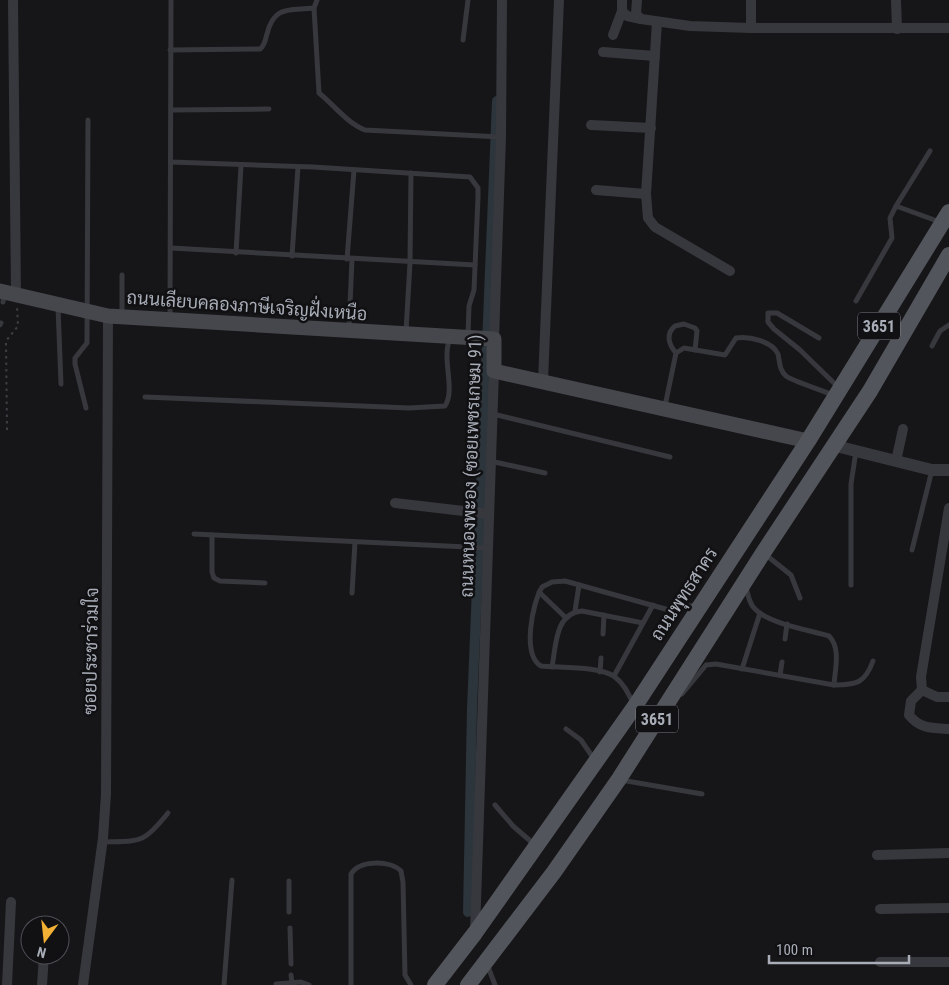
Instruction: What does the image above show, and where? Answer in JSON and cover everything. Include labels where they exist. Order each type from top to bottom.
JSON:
[{"type":"main road","name":"ถนนพุทธสาคร","points":[[435,985],[475,933],[535,845],[635,706],[808,441],[946,217]]},
{"type":"main road","name":"3651","points":[[477,977],[619,779],[762,553],[836,446],[949,255]]},
{"type":"main road","name":"ถนนเลียบคลองภาษีเจริญฝั่งเหนือ","points":[[6,295],[87,312],[170,321],[494,339]]},
{"type":"main road","name":"ถนนหนองพะอง (ซอยเพชรเกษม 91)","points":[[494,339],[494,370]]},
{"type":"main road","points":[[494,370],[808,441]]},
{"type":"street","points":[[6,295],[13,0]]},
{"type":"street","name":"ถนนหนองพะอง (ซอยเพชรเกษม 91)","points":[[494,339],[501,137],[502,0]]},
{"type":"street","points":[[544,381],[560,0]]},
{"type":"street","points":[[613,34],[622,11],[622,0]]},
{"type":"street","points":[[637,0],[636,14],[641,19]]},
{"type":"street","points":[[750,28],[752,0]]},
{"type":"street","points":[[896,0],[897,29]]},
{"type":"street","points":[[622,11],[627,16],[690,26],[750,28],[949,28]]},
{"type":"street","points":[[657,22],[646,194],[648,218],[655,227],[730,271]]},
{"type":"street","points":[[602,52],[655,56]]},
{"type":"street","points":[[591,125],[651,128]]},
{"type":"street","points":[[596,190],[646,194]]},
{"type":"street","name":"ซอยประชาร่วมใจ","points":[[83,985],[102,842],[106,794],[115,316]]},
{"type":"street","name":"ถนนหนองพะอง (ซอยเพชรเกษม 91)","points":[[475,933],[494,370]]},
{"type":"street","points":[[896,461],[903,429]]},
{"type":"street","points":[[836,446],[932,470],[949,470]]},
{"type":"street","points":[[395,503],[489,514]]},
{"type":"street","points":[[949,508],[946,544],[921,677],[922,690],[911,701],[908,709],[909,715],[916,723],[925,728],[949,729]]},
{"type":"street","points":[[922,690],[936,697],[949,697]]},
{"type":"street","points":[[877,855],[949,853]]},
{"type":"street","points":[[7,985],[4,933],[11,902]]},
{"type":"street","points":[[880,909],[949,908]]},
{"type":"street","points":[[880,962],[949,962]]},
{"type":"street","points":[[42,985],[43,965]]},
{"type":"lane","points":[[170,321],[172,110],[170,50],[172,0]]},
{"type":"lane","points":[[317,0],[314,8],[318,93],[344,114],[353,125],[365,130],[501,137]]},
{"type":"lane","points":[[463,40],[468,0]]},
{"type":"lane","points":[[170,50],[260,49],[265,40],[270,21],[274,16],[280,12],[314,8]]},
{"type":"lane","points":[[172,110],[269,109]]},
{"type":"lane","points":[[86,408],[75,358],[87,343],[88,120]]},
{"type":"lane","points":[[856,300],[892,238],[890,218],[930,151]]},
{"type":"lane","points":[[171,162],[470,177],[478,188],[478,197],[474,290],[469,306],[468,338]]},
{"type":"lane","points":[[236,253],[241,166]]},
{"type":"lane","points":[[292,256],[298,167]]},
{"type":"lane","points":[[349,331],[354,170]]},
{"type":"lane","points":[[406,334],[410,263],[411,173]]},
{"type":"lane","points":[[896,206],[946,217]]},
{"type":"lane","points":[[171,248],[410,263],[475,265]]},
{"type":"lane","points":[[115,316],[122,275]]},
{"type":"lane","points":[[58,305],[61,384]]},
{"type":"lane","points":[[819,338],[778,312],[768,313],[768,322],[774,329],[800,350],[838,393]]},
{"type":"lane","points":[[664,408],[676,353],[669,342],[670,332],[674,326],[684,324],[695,328],[697,331],[695,350]]},
{"type":"lane","points":[[932,346],[940,331],[949,325]]},
{"type":"lane","points":[[145,397],[409,408],[445,406],[449,397],[446,352],[450,337]]},
{"type":"lane","points":[[676,353],[684,348],[725,355],[736,338],[744,337],[773,347],[781,370],[786,377],[838,393]]},
{"type":"lane","points":[[492,414],[670,457]]},
{"type":"lane","points":[[851,585],[851,484],[856,450]]},
{"type":"lane","points":[[490,461],[545,474]]},
{"type":"lane","points":[[912,550],[932,470]]},
{"type":"lane","points":[[194,534],[488,548]]},
{"type":"lane","points":[[212,535],[212,572],[214,578],[220,581],[265,583]]},
{"type":"lane","points":[[352,593],[355,542]]},
{"type":"lane","points":[[762,553],[791,575],[800,598]]},
{"type":"lane","points":[[635,706],[623,685],[614,676],[600,672],[542,666],[535,662],[531,654],[532,620],[542,587],[552,582],[579,584],[670,610],[701,604]]},
{"type":"lane","points":[[745,582],[750,602],[760,613],[787,624],[829,636],[834,642],[836,651],[834,685]]},
{"type":"lane","points":[[575,611],[579,584]]},
{"type":"lane","points":[[539,592],[565,617]]},
{"type":"lane","points":[[614,676],[653,605]]},
{"type":"lane","points":[[552,667],[561,624],[565,617],[575,611],[643,623]]},
{"type":"lane","points":[[742,669],[760,613]]},
{"type":"lane","points":[[603,634],[604,615]]},
{"type":"lane","points":[[785,639],[787,624]]},
{"type":"lane","points":[[600,672],[601,658]]},
{"type":"lane","points":[[640,744],[706,665],[742,669],[834,685],[852,684],[861,680],[867,676],[874,661]]},
{"type":"lane","points":[[780,675],[782,662]]},
{"type":"lane","points":[[566,729],[581,740],[596,761]]},
{"type":"lane","points":[[619,779],[702,794]]},
{"type":"lane","points":[[495,805],[513,826],[535,845]]},
{"type":"lane","points":[[102,842],[140,841],[154,830],[168,813]]},
{"type":"lane","points":[[351,985],[351,874],[354,868],[360,865],[390,864],[397,867],[402,876],[405,975],[411,985]]},
{"type":"lane","points":[[224,985],[232,880]]},
{"type":"lane","points":[[289,881],[289,912]]},
{"type":"lane","points":[[290,928],[291,964]]},
{"type":"lane","points":[[291,974],[292,983]]},
{"type":"lane","points":[[477,977],[495,985]]},
{"type":"lane","points":[[276,984],[302,982],[309,985]]},
{"type":"path","points":[[6,295],[18,326],[6,341],[6,430]]},
{"type":"waterway","points":[[468,912],[472,709],[497,101]]}]
